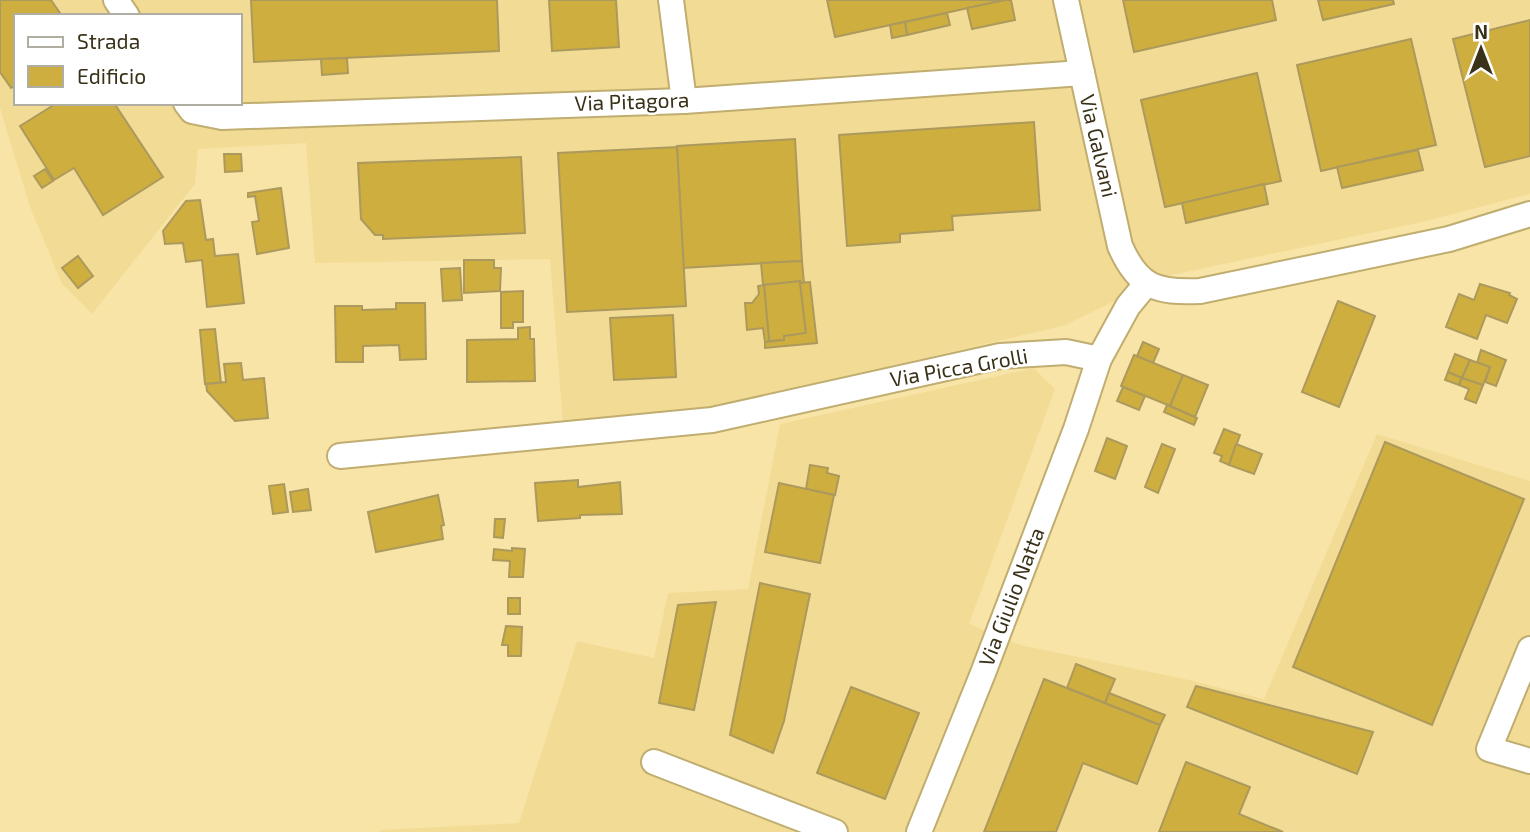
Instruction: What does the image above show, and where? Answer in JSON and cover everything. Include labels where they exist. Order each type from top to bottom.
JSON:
[{"type":"street","points":[[671,0],[684,101]]},
{"type":"street","name":"Via Galvani","points":[[1066,0],[1120,246],[1130,267],[1147,283]]},
{"type":"street","name":"Via Pitagora","points":[[188,105],[192,111],[222,117],[684,101],[1082,74]]},
{"type":"street","points":[[1099,359],[1128,306],[1147,283],[1162,291],[1200,292],[1449,239],[1530,214]]},
{"type":"street","name":"Via Picca Grolli","points":[[340,456],[712,420],[1000,356],[1066,352],[1099,359]]},
{"type":"street","name":"Via Giulio Natta","points":[[919,832],[1051,494],[1099,359]]},
{"type":"street","points":[[1530,649],[1489,748],[1530,761]]},
{"type":"street","points":[[654,762],[835,832]]},
{"type":"shaded area","points":[[0,0],[1530,0],[1530,194],[1422,222],[1167,276],[1063,326],[703,409],[563,425],[550,259],[315,263],[306,143],[198,149],[195,184],[92,314],[62,284],[30,207],[0,108]]},
{"type":"shaded area","points":[[1034,368],[1055,389],[969,624],[1020,645],[1189,680],[1264,699],[1377,434],[1530,481],[1530,832],[379,832],[519,823],[577,641],[654,658],[668,593],[748,589],[780,424]]},
{"type":"building","points":[[0,0],[51,0],[61,14],[14,14],[14,86],[11,88],[0,72]]},
{"type":"building","points":[[251,0],[497,0],[499,51],[254,62]]},
{"type":"building","points":[[549,0],[616,0],[619,47],[552,51]]},
{"type":"building","points":[[827,0],[1005,0],[835,37]]},
{"type":"building","points":[[1011,0],[1015,20],[972,29],[967,8]]},
{"type":"building","points":[[1123,0],[1272,0],[1276,20],[1134,52]]},
{"type":"building","points":[[1318,0],[1393,0],[1394,4],[1323,20]]},
{"type":"building","points":[[947,13],[950,25],[907,35],[905,22]]},
{"type":"building","points":[[1530,20],[1530,156],[1485,167],[1453,39]]},
{"type":"building","points":[[905,22],[907,35],[892,38],[890,25]]},
{"type":"building","points":[[1411,39],[1436,145],[1321,171],[1297,65]]},
{"type":"building","points":[[347,58],[348,73],[322,75],[321,59]]},
{"type":"building","points":[[1257,73],[1281,181],[1165,207],[1141,100]]},
{"type":"building","points":[[54,105],[115,105],[163,177],[103,215],[74,168],[54,180],[20,126]]},
{"type":"building","points":[[1034,122],[1040,210],[952,216],[953,230],[900,234],[900,242],[847,246],[839,135]]},
{"type":"building","points":[[795,139],[802,261],[683,268],[677,146]]},
{"type":"building","points":[[677,147],[686,306],[567,312],[558,153]]},
{"type":"building","points":[[1418,150],[1423,170],[1342,188],[1337,167]]},
{"type":"building","points":[[224,154],[241,154],[242,171],[225,172]]},
{"type":"building","points":[[521,157],[525,233],[383,239],[383,235],[375,235],[361,219],[358,163]]},
{"type":"building","points":[[45,169],[53,181],[42,188],[34,176]]},
{"type":"building","points":[[1264,184],[1268,204],[1186,223],[1182,203]]},
{"type":"building","points":[[281,188],[289,248],[257,254],[252,222],[259,221],[255,196],[248,197],[248,193]]},
{"type":"building","points":[[200,200],[206,240],[213,239],[215,256],[238,254],[244,303],[207,307],[202,260],[186,262],[183,243],[165,244],[163,231],[186,201]]},
{"type":"building","points":[[78,256],[93,276],[78,288],[62,268]]},
{"type":"building","points":[[464,260],[494,260],[494,268],[501,268],[500,291],[464,293]]},
{"type":"building","points":[[802,261],[804,283],[800,281],[763,285],[761,263]]},
{"type":"building","points":[[460,268],[462,300],[443,301],[441,269]]},
{"type":"building","points":[[800,281],[806,333],[784,336],[784,340],[769,341],[764,285]]},
{"type":"building","points":[[810,282],[817,343],[765,348],[765,342],[784,340],[784,336],[806,333],[800,283]]},
{"type":"building","points":[[1480,284],[1510,293],[1509,295],[1517,299],[1507,323],[1486,315],[1477,339],[1446,327],[1459,294],[1474,300]]},
{"type":"building","points":[[764,285],[769,341],[765,342],[763,328],[747,330],[745,303],[752,303],[759,294],[758,286]]},
{"type":"building","points":[[523,291],[523,322],[513,322],[513,328],[501,328],[501,292]]},
{"type":"building","points":[[1338,301],[1375,316],[1339,407],[1302,392]]},
{"type":"building","points":[[396,303],[425,303],[426,359],[400,360],[399,345],[363,346],[363,362],[336,362],[335,306],[362,306],[362,310],[396,309]]},
{"type":"building","points":[[673,315],[676,377],[614,380],[610,318]]},
{"type":"building","points":[[530,327],[530,339],[534,339],[535,381],[467,382],[467,340],[518,339],[518,328]]},
{"type":"building","points":[[215,329],[221,383],[205,384],[200,330]]},
{"type":"building","points":[[1143,342],[1159,349],[1153,363],[1137,356]]},
{"type":"building","points":[[1481,350],[1506,360],[1496,386],[1485,382],[1490,367],[1477,363]]},
{"type":"building","points":[[1455,354],[1470,360],[1462,378],[1448,372]]},
{"type":"building","points":[[1134,355],[1183,375],[1170,406],[1121,386]]},
{"type":"building","points":[[1470,360],[1490,367],[1483,385],[1462,378]]},
{"type":"building","points":[[241,363],[243,380],[264,378],[268,418],[235,421],[207,391],[206,384],[226,382],[224,364]]},
{"type":"building","points":[[1448,372],[1462,378],[1459,385],[1445,380]]},
{"type":"building","points":[[1183,375],[1208,385],[1195,417],[1170,406]]},
{"type":"building","points":[[1462,378],[1483,385],[1476,403],[1465,399],[1469,389],[1459,385]]},
{"type":"building","points":[[1123,387],[1145,396],[1139,410],[1117,401]]},
{"type":"building","points":[[1167,405],[1197,418],[1194,425],[1164,412]]},
{"type":"building","points":[[1224,429],[1240,435],[1229,465],[1220,461],[1222,456],[1214,453]]},
{"type":"building","points":[[1107,438],[1127,446],[1115,479],[1095,471]]},
{"type":"building","points":[[1385,442],[1524,499],[1432,725],[1293,667]]},
{"type":"building","points":[[1162,444],[1175,449],[1158,493],[1145,487]]},
{"type":"building","points":[[1236,444],[1262,454],[1254,474],[1229,465]]},
{"type":"building","points":[[810,465],[828,468],[827,473],[839,476],[835,495],[806,489]]},
{"type":"building","points":[[578,480],[578,487],[620,482],[622,514],[580,515],[580,518],[538,521],[535,483]]},
{"type":"building","points":[[779,483],[834,495],[820,563],[765,552]]},
{"type":"building","points":[[284,484],[288,512],[273,514],[269,486]]},
{"type":"building","points":[[308,489],[311,510],[293,512],[290,492]]},
{"type":"building","points":[[438,495],[444,525],[441,526],[443,539],[376,552],[368,512]]},
{"type":"building","points":[[495,519],[505,519],[503,538],[494,537]]},
{"type":"building","points":[[512,548],[525,549],[523,577],[509,577],[510,561],[493,560],[494,549],[512,551]]},
{"type":"building","points":[[760,583],[810,594],[784,721],[773,753],[730,735]]},
{"type":"building","points":[[508,598],[520,598],[520,614],[508,614]]},
{"type":"building","points":[[716,602],[694,710],[659,703],[678,605]]},
{"type":"building","points":[[506,626],[522,627],[521,656],[508,656],[508,645],[502,645]]},
{"type":"building","points":[[1076,664],[1115,679],[1105,703],[1067,688]]},
{"type":"building","points":[[1044,679],[1160,725],[1137,784],[1083,763],[1056,832],[984,832]]},
{"type":"building","points":[[1196,686],[1373,732],[1357,774],[1187,707]]},
{"type":"building","points":[[851,687],[919,713],[885,799],[817,773]]},
{"type":"building","points":[[1109,693],[1165,715],[1160,725],[1105,703]]},
{"type":"building","points":[[1186,762],[1250,787],[1239,814],[1283,832],[1159,832]]}]
